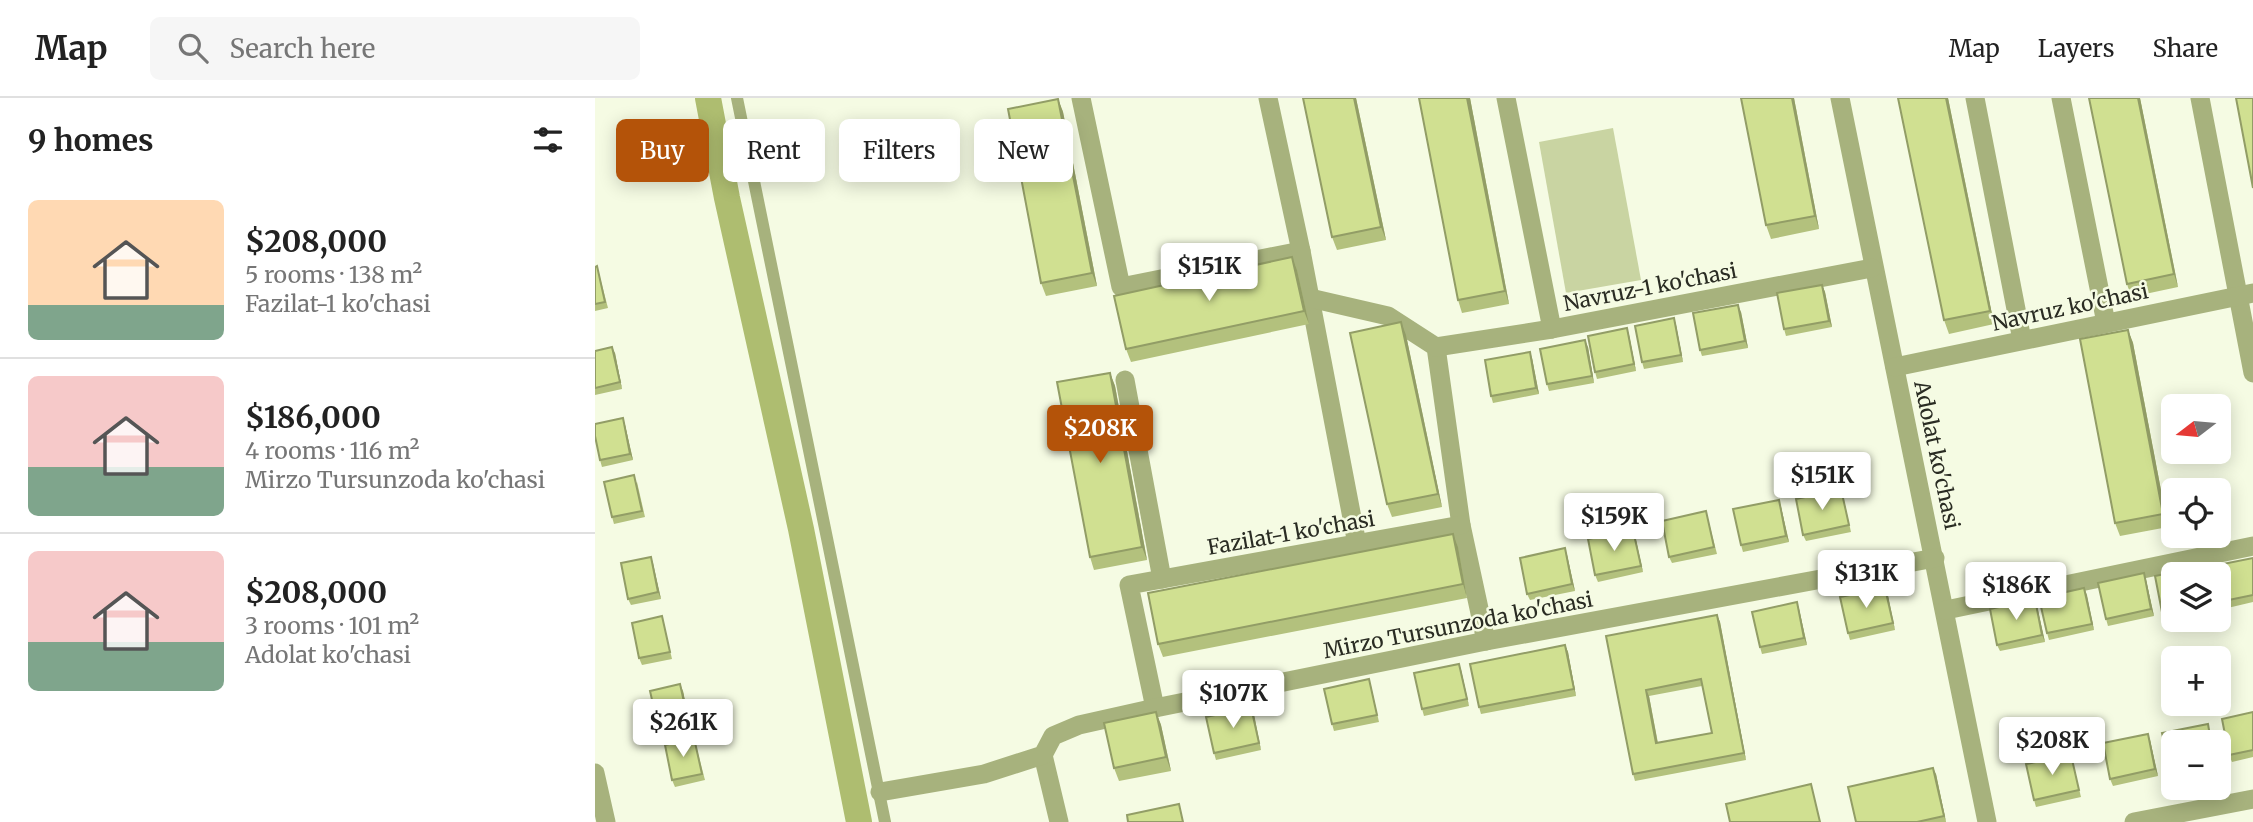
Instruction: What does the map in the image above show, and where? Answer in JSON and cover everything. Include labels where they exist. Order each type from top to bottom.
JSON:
[{"type":"street","points":[[1080,98],[1121,287],[1301,251]]},
{"type":"street","points":[[1268,98],[1301,251],[1357,544]]},
{"type":"street","points":[[1506,98],[1552,329]]},
{"type":"street","name":"Adolat ko'chasi","points":[[1840,98],[1872,268],[1946,610],[1987,822]]},
{"type":"street","points":[[1975,98],[2022,341]]},
{"type":"street","points":[[2061,98],[2106,323]]},
{"type":"street","points":[[2200,98],[2245,294],[2253,373]]},
{"type":"street","name":"Navruz-1 ko'chasi","points":[[1436,347],[1552,329],[1872,268]]},
{"type":"street","name":"Navruz ko'chasi","points":[[1895,367],[2245,294]]},
{"type":"street","points":[[1310,298],[1388,316],[1436,347],[1461,525],[1486,641]]},
{"type":"street","points":[[1125,380],[1163,579]]},
{"type":"street","name":"Fazilat-1 ko'chasi","points":[[1154,708],[1129,585],[1461,525]]},
{"type":"street","points":[[1946,610],[2253,546]]},
{"type":"street","name":"Mirzo Tursunzoda ko'chasi","points":[[880,792],[984,775],[1043,755],[1053,736],[1079,725],[1154,708],[1486,641],[1935,558]]},
{"type":"street","points":[[1043,755],[1059,822]]},
{"type":"street","points":[[595,773],[605,822]]},
{"type":"street","points":[[2134,822],[2253,799]]},
{"type":"lane","points":[[737,98],[885,822]]},
{"type":"green space","points":[[1613,128],[1641,280],[1566,293],[1539,142]]},
{"type":"building","points":[[1303,98],[1354,98],[1381,227],[1332,237]]},
{"type":"building","points":[[1419,98],[1467,98],[1505,291],[1458,300]]},
{"type":"building","points":[[1741,98],[1792,98],[1815,216],[1766,225]]},
{"type":"building","points":[[1898,98],[1946,98],[1990,311],[1944,320]]},
{"type":"building","points":[[2089,98],[2138,98],[2174,274],[2127,284]]},
{"type":"building","points":[[2236,98],[2253,98],[2253,188]]},
{"type":"building","points":[[1058,99],[1062,119],[1010,119],[1008,109]]},
{"type":"building","points":[[1073,176],[1092,273],[1041,283],[1022,182],[1073,182]]},
{"type":"building","points":[[1292,257],[1304,311],[1126,349],[1114,296]]},
{"type":"building","points":[[597,266],[605,302],[595,304],[595,267]]},
{"type":"building","points":[[1822,285],[1829,321],[1784,329],[1777,293]]},
{"type":"building","points":[[1738,305],[1745,341],[1700,350],[1693,313]]},
{"type":"building","points":[[1674,318],[1681,355],[1642,362],[1635,326]]},
{"type":"building","points":[[1401,322],[1438,494],[1387,504],[1350,333]]},
{"type":"building","points":[[1627,328],[1634,364],[1595,372],[1588,336]]},
{"type":"building","points":[[2128,330],[2161,514],[2115,523],[2080,339]]},
{"type":"building","points":[[1585,340],[1592,376],[1547,384],[1540,349]]},
{"type":"building","points":[[612,347],[620,382],[595,388],[595,351]]},
{"type":"building","points":[[1530,352],[1536,388],[1491,396],[1485,360]]},
{"type":"building","points":[[1110,373],[1142,547],[1090,557],[1057,382]]},
{"type":"building","points":[[623,418],[630,454],[600,460],[595,424]]},
{"type":"building","points":[[634,475],[642,511],[612,517],[604,482]]},
{"type":"building","points":[[1841,489],[1849,525],[1803,535],[1796,499]]},
{"type":"building","points":[[1779,500],[1786,536],[1741,545],[1733,509]]},
{"type":"building","points":[[1706,511],[1714,547],[1669,557],[1662,521]]},
{"type":"building","points":[[1633,530],[1641,566],[1595,575],[1588,539]]},
{"type":"building","points":[[1453,534],[1463,584],[1158,644],[1148,593]]},
{"type":"building","points":[[1565,548],[1572,584],[1527,594],[1520,558]]},
{"type":"building","points":[[651,557],[658,592],[628,599],[621,563]]},
{"type":"building","points":[[2253,558],[2253,595],[2231,600],[2231,562]]},
{"type":"building","points":[[2144,573],[2151,609],[2106,619],[2098,583]]},
{"type":"building","points":[[2161,575],[2161,607],[2155,576]]},
{"type":"building","points":[[1885,588],[1893,623],[1848,633],[1840,597]]},
{"type":"building","points":[[2084,588],[2092,624],[2047,633],[2039,598]]},
{"type":"building","points":[[2035,599],[2042,635],[1997,645],[1990,609]]},
{"type":"building","points":[[1797,602],[1804,638],[1760,647],[1752,612]]},
{"type":"building","points":[[1717,615],[1744,753],[1633,774],[1606,636]],"holes":[[[1701,679],[1712,733],[1656,743],[1646,690]]]},
{"type":"building","points":[[662,616],[670,652],[639,658],[632,623]]},
{"type":"building","points":[[1565,645],[1574,689],[1479,707],[1470,664]]},
{"type":"building","points":[[1459,664],[1467,699],[1422,709],[1414,673]]},
{"type":"building","points":[[1369,679],[1377,715],[1332,724],[1324,689]]},
{"type":"building","points":[[680,684],[688,720],[658,726],[650,691]]},
{"type":"building","points":[[1251,707],[1259,743],[1214,753],[1206,717]]},
{"type":"building","points":[[1156,712],[1166,757],[1114,768],[1104,723]]},
{"type":"building","points":[[2253,712],[2253,750],[2231,755],[2231,730],[2224,730],[2222,719]]},
{"type":"building","points":[[2208,724],[2209,730],[2177,730]]},
{"type":"building","points":[[2148,734],[2155,769],[2110,779],[2103,743]]},
{"type":"building","points":[[694,738],[702,774],[672,780],[665,745]]},
{"type":"building","points":[[2071,755],[2079,790],[2034,800],[2026,764]]},
{"type":"building","points":[[1933,768],[1944,816],[1917,822],[1856,822],[1848,787]]},
{"type":"building","points":[[1811,784],[1820,822],[1730,822],[1726,804]]},
{"type":"building","points":[[1179,804],[1183,822],[1128,822],[1127,815]]},
{"type":"waterway","points":[[708,98],[727,198],[801,529],[859,822]]}]
